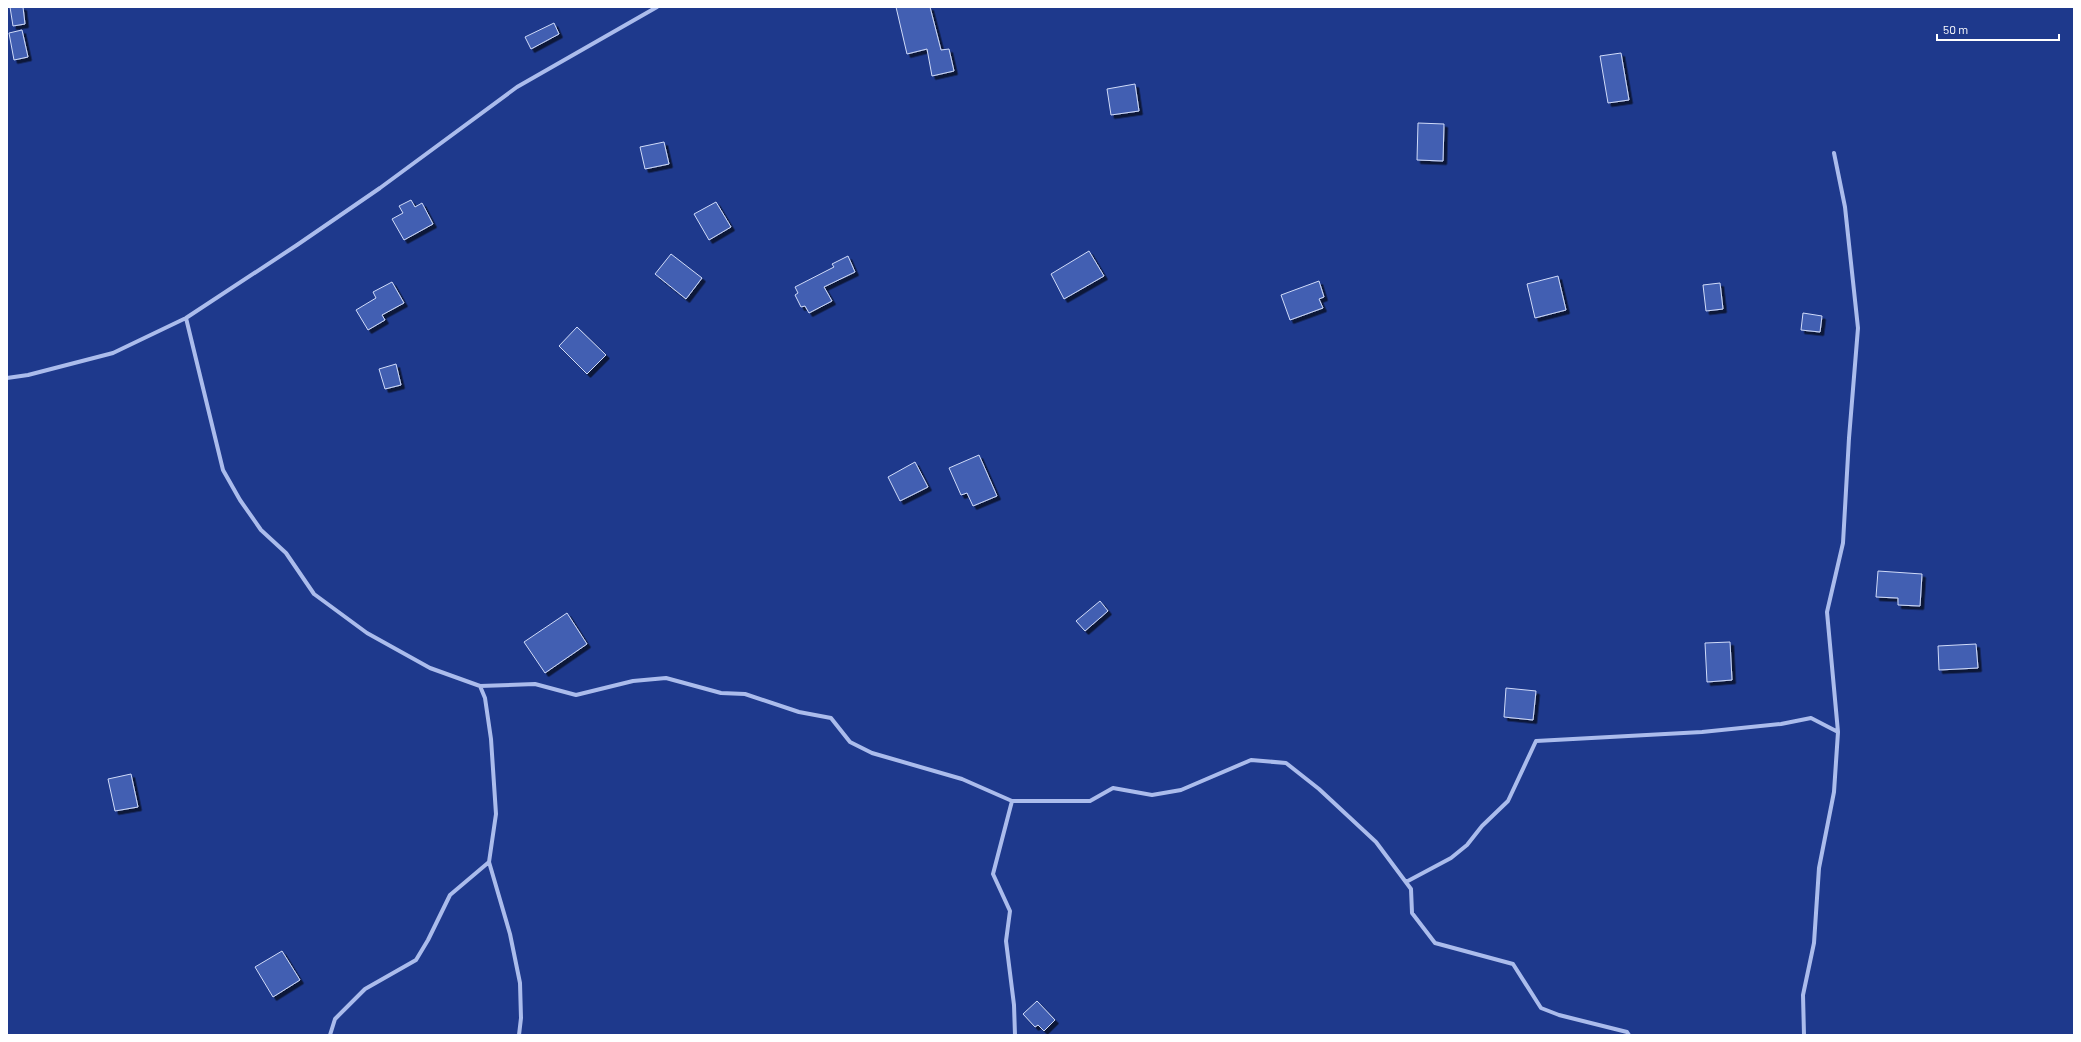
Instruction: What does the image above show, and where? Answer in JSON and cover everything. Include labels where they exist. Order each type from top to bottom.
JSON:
[{"type":"street","points":[[7,378],[28,375],[113,353],[186,318],[373,192],[518,87],[657,7]]},
{"type":"street","points":[[1804,1035],[1803,996],[1814,943],[1819,868],[1834,792],[1838,732],[1827,612],[1844,543],[1849,438],[1858,328],[1845,207],[1834,153]]},
{"type":"street","points":[[186,318],[223,470],[240,500],[261,530],[286,553],[314,594],[361,629],[430,668],[480,686],[535,684],[576,695],[633,681],[666,678],[721,693],[745,694],[799,712],[831,718],[850,742],[872,753],[962,779],[1012,801],[1090,801],[1112,788],[1152,795],[1182,790],[1251,760],[1286,763],[1319,789],[1376,842],[1411,889],[1412,913],[1435,943],[1513,964],[1541,1008],[1559,1015],[1627,1032],[1629,1035]]},
{"type":"street","points":[[480,686],[485,698],[491,739],[496,814],[489,862],[510,934],[520,983],[521,1018],[519,1035]]},
{"type":"street","points":[[1406,882],[1451,858],[1467,845],[1482,826],[1508,801],[1536,741],[1702,732],[1781,724],[1811,718],[1838,732]]},
{"type":"street","points":[[1012,801],[993,874],[1010,910],[1006,941],[1014,1005],[1015,1035]]},
{"type":"street","points":[[330,1035],[335,1020],[365,989],[416,960],[428,940],[450,895],[489,862]]},
{"type":"building","points":[[10,7],[23,7],[25,24],[13,26]]},
{"type":"building","points":[[896,7],[930,7],[941,50],[949,49],[954,71],[932,76],[927,49],[907,54]]},
{"type":"building","points":[[554,23],[559,34],[531,49],[525,37]]},
{"type":"building","points":[[22,30],[28,57],[14,60],[9,33]]},
{"type":"building","points":[[1621,53],[1629,100],[1608,103],[1600,56]]},
{"type":"building","points":[[1135,84],[1139,111],[1111,115],[1107,89]]},
{"type":"building","points":[[1418,123],[1444,124],[1443,161],[1417,160]]},
{"type":"building","points":[[664,142],[669,164],[645,169],[640,147]]},
{"type":"building","points":[[411,200],[415,207],[422,203],[433,224],[404,240],[392,219],[403,213],[399,206]]},
{"type":"building","points":[[716,202],[731,227],[709,240],[694,214]]},
{"type":"building","points":[[1089,251],[1104,276],[1064,299],[1051,274]]},
{"type":"building","points":[[671,254],[702,278],[686,299],[655,274]]},
{"type":"building","points":[[848,256],[855,272],[824,287],[832,301],[809,313],[805,306],[801,307],[795,295],[798,293],[795,287],[834,267],[832,264]]},
{"type":"building","points":[[1558,276],[1566,310],[1535,318],[1527,284]]},
{"type":"building","points":[[1319,281],[1324,297],[1319,299],[1323,308],[1290,320],[1281,295]]},
{"type":"building","points":[[392,282],[404,303],[382,315],[385,320],[368,330],[356,310],[376,298],[373,292]]},
{"type":"building","points":[[1720,283],[1723,309],[1706,311],[1703,285]]},
{"type":"building","points":[[1803,313],[1822,316],[1820,332],[1801,330]]},
{"type":"building","points":[[577,327],[606,355],[587,374],[559,346]]},
{"type":"building","points":[[396,364],[401,385],[385,389],[379,369]]},
{"type":"building","points":[[979,455],[997,496],[973,506],[967,493],[961,495],[949,468]]},
{"type":"building","points":[[915,462],[928,487],[900,501],[888,477]]},
{"type":"building","points":[[1878,571],[1922,574],[1920,606],[1898,605],[1898,598],[1876,597]]},
{"type":"building","points":[[1100,601],[1108,611],[1085,631],[1076,621]]},
{"type":"building","points":[[567,613],[587,644],[545,673],[524,642]]},
{"type":"building","points":[[1730,642],[1732,680],[1707,682],[1705,643]]},
{"type":"building","points":[[1976,644],[1978,668],[1939,670],[1938,646]]},
{"type":"building","points":[[1506,688],[1536,691],[1533,720],[1504,717]]},
{"type":"building","points":[[131,774],[138,807],[115,811],[108,779]]},
{"type":"building","points":[[282,951],[300,980],[273,997],[255,967]]},
{"type":"building","points":[[1037,1001],[1055,1020],[1044,1031],[1038,1025],[1035,1027],[1023,1014]]}]
